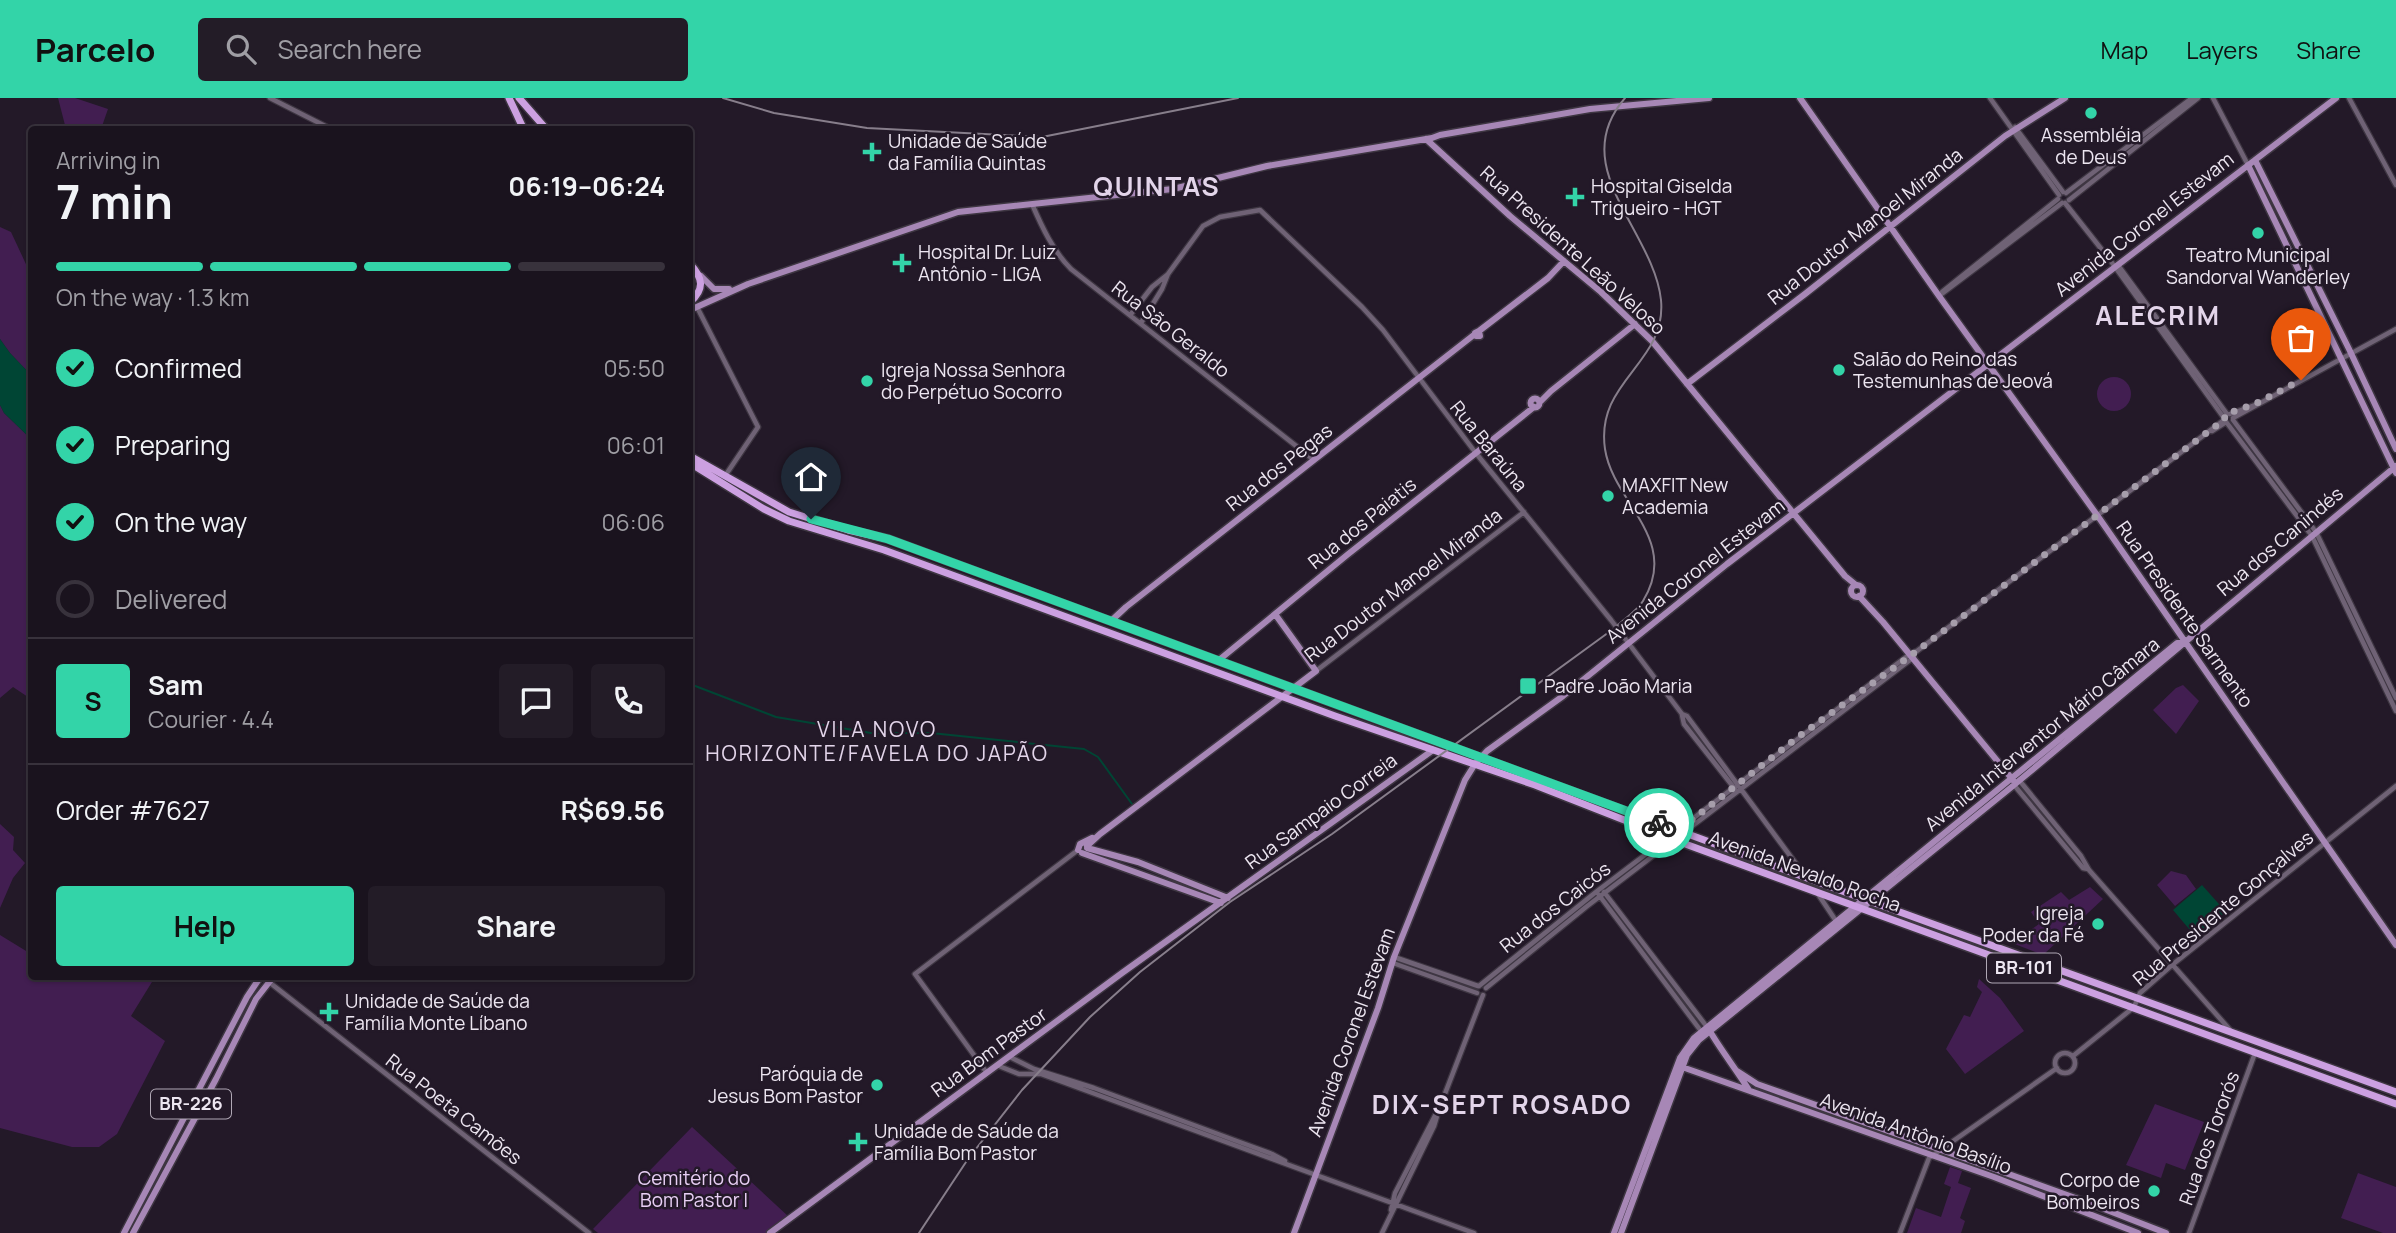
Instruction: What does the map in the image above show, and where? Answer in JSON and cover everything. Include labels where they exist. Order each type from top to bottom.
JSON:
[{"type":"highway","points":[[509,98],[522,126]]},
{"type":"highway","points":[[519,98],[544,126]]},
{"type":"highway","points":[[693,267],[701,276],[701,289],[693,304]]},
{"type":"highway","points":[[693,453],[722,474]]},
{"type":"highway","name":"BR-101","points":[[693,463],[722,474]]},
{"type":"highway","name":"Avenida Nevaldo Rocha","points":[[693,463],[789,521],[884,550],[1433,750],[1477,760],[1682,831],[2396,1092]]},
{"type":"highway","name":"Avenida Nevaldo Rocha","points":[[722,474],[789,512],[888,539],[1219,660],[1673,839],[2396,1104]]},
{"type":"highway","points":[[1055,613],[1105,627],[1111,621]]},
{"type":"main road","points":[[693,306],[958,212],[1173,189],[1254,169],[1560,113],[1709,98]]},
{"type":"main road","name":"Rua Presidente Sarmento","points":[[1800,98],[2185,640],[2396,945]]},
{"type":"main road","name":"Rua Doutor Manoel Miranda","points":[[1687,384],[2012,127],[2065,98]]},
{"type":"main road","name":"Avenida Coronel Estevam","points":[[1294,1233],[1365,1046],[1394,960],[1455,804],[1477,760],[2336,98]]},
{"type":"main road","points":[[1422,140],[1435,147],[1436,137]]},
{"type":"main road","name":"Rua Presidente Leão Veloso","points":[[1435,147],[1510,216],[1636,324],[1795,513],[1854,587],[1852,594],[1861,595],[1912,656]]},
{"type":"main road","points":[[2255,160],[2396,450]]},
{"type":"main road","points":[[2248,165],[2395,469]]},
{"type":"main road","name":"Rua dos Pegas","points":[[1111,621],[1548,278],[1564,261]]},
{"type":"main road","points":[[701,276],[714,289],[724,291],[748,284]]},
{"type":"main road","name":"Rua dos Paiatis","points":[[1219,660],[1535,402],[1636,324]]},
{"type":"main road","points":[[2362,405],[2373,400]]},
{"type":"main road","name":"Rua dos Canindés","points":[[2185,640],[2395,469]]},
{"type":"main road","points":[[1275,614],[1316,671]]},
{"type":"main road","name":"Avenida Interventor Mário Câmara","points":[[1614,1233],[1689,1051],[1706,1031],[2015,781],[2178,643],[2185,640]]},
{"type":"main road","points":[[1912,656],[2015,781]]},
{"type":"main road","name":"Rua Doutor Manoel Miranda","points":[[1083,849],[1316,671]]},
{"type":"main road","name":"Rua Sampaio Correia","points":[[1228,898],[1433,750]]},
{"type":"main road","points":[[1083,849],[1138,862],[1228,898]]},
{"type":"main road","points":[[1083,849],[1221,903]]},
{"type":"main road","name":"Rua Bom Pastor","points":[[770,1233],[1228,898]]},
{"type":"main road","name":"Avenida Interventor Mário Câmara","points":[[1621,1233],[1682,1053],[1836,922],[1859,907]]},
{"type":"main road","name":"BR-226","points":[[124,1233],[220,1047],[258,980]]},
{"type":"main road","name":"BR-226","points":[[133,1233],[256,999],[270,980]]},
{"type":"main road","points":[[1706,1031],[1749,1090]]},
{"type":"main road","points":[[220,1047],[229,1052]]},
{"type":"main road","name":"Avenida Antônio Basílio","points":[[1682,1067],[1932,1155],[2138,1233]]},
{"type":"main road","name":"Avenida Antônio Basílio","points":[[1737,1071],[1757,1084],[2166,1233]]},
{"type":"street","points":[[270,98],[325,126]]},
{"type":"street","points":[[1990,98],[2314,534],[2396,711]]},
{"type":"street","points":[[1939,296],[2192,98]]},
{"type":"street","points":[[2175,113],[2198,98]]},
{"type":"street","points":[[2213,98],[2248,165]]},
{"type":"street","points":[[2349,98],[2396,185]]},
{"type":"street","name":"Rua São Geraldo","points":[[1032,203],[1043,229],[1065,264],[1314,460]]},
{"type":"street","name":"Rua Baraúna","points":[[1168,274],[1206,223],[1227,215],[1260,210],[1372,317],[1418,380],[1628,643],[1733,788]]},
{"type":"street","points":[[1131,314],[1152,288],[1168,274]]},
{"type":"street","points":[[1141,323],[1160,293],[1168,274]]},
{"type":"street","points":[[693,308],[758,427],[722,474]]},
{"type":"street","name":"Rua dos Caicós","points":[[1682,831],[2205,434],[2255,404],[2396,329]]},
{"type":"street","name":"Rua Doutor Manoel Miranda","points":[[1316,671],[1524,512]]},
{"type":"street","points":[[2348,604],[2396,698]]},
{"type":"street","name":"Rua Baraúna","points":[[1682,714],[1687,716],[1806,877]]},
{"type":"street","points":[[2015,781],[2083,868],[2089,870],[2234,1034]]},
{"type":"street","name":"Rua Presidente Gonçalves","points":[[2073,1056],[2134,1007],[2137,998],[2172,965],[2396,786]]},
{"type":"street","name":"Rua dos Caicós","points":[[1479,992],[1601,892],[1673,839],[1733,788],[1739,787]]},
{"type":"street","name":"Rua Doutor Manoel Miranda","points":[[988,1074],[915,974],[1066,859],[1083,849]]},
{"type":"street","points":[[1601,892],[1706,1031]]},
{"type":"street","points":[[1816,892],[1836,922]]},
{"type":"street","name":"Rua dos Caicós","points":[[1479,992],[1486,993],[1486,988],[1585,905]]},
{"type":"street","points":[[1382,1233],[1394,1203],[1434,1126],[1457,1067],[1479,992],[1394,960]]},
{"type":"street","name":"Rua Poeta Camões","points":[[272,980],[589,1233]]},
{"type":"street","points":[[2064,1052],[2073,1056],[2075,1063],[2072,1070],[2064,1073],[2057,1068],[2055,1061],[2058,1055],[2064,1052]]},
{"type":"street","name":"Rua dos Tororós","points":[[2189,1233],[2255,1053]]},
{"type":"street","points":[[1010,1057],[1034,1069],[1094,1088],[1272,1154],[1289,1164]]},
{"type":"street","points":[[999,1066],[1019,1074],[1041,1074],[1474,1233]]},
{"type":"street","points":[[1900,1233],[1926,1163],[1932,1155],[2057,1068]]},
{"type":"green space","points":[[58,98],[75,98],[108,109],[102,126],[65,126]]},
{"type":"green space","points":[[0,227],[11,232],[28,269],[28,372],[0,339]]},
{"type":"green space","points":[[2114,377],[2126,382],[2131,394],[2126,406],[2114,411],[2102,406],[2097,394],[2102,382]]},
{"type":"green space","points":[[0,405],[4,413],[28,436],[28,697],[13,687],[0,698]]},
{"type":"green space","points":[[2183,685],[2199,701],[2176,734],[2153,710],[2176,688]]},
{"type":"green space","points":[[0,824],[14,837],[13,850],[25,863],[13,878],[0,908]]},
{"type":"green space","points":[[2171,871],[2186,875],[2196,889],[2175,906],[2157,885]]},
{"type":"green space","points":[[2090,887],[2103,899],[2043,955],[2012,943],[2039,924],[2031,912],[2061,892],[2069,900]]},
{"type":"green space","points":[[0,935],[28,952],[28,980],[153,980],[131,1016],[165,1041],[117,1134],[99,1147],[72,1147],[0,1128]]},
{"type":"green space","points":[[1979,979],[2000,998],[2024,1031],[1965,1074],[1946,1049],[1964,1015],[1970,1017],[1982,992],[1977,987]]},
{"type":"green space","points":[[2155,1104],[2204,1122],[2185,1170],[2166,1163],[2161,1178],[2126,1165]]},
{"type":"green space","name":"Cemitério do Bom Pastor I","points":[[692,1127],[789,1217],[768,1233],[598,1233],[593,1229]]},
{"type":"green space","points":[[1950,1167],[1962,1171],[1958,1183],[1971,1188],[1960,1218],[1965,1221],[1961,1233],[1907,1233],[1916,1208],[1941,1217],[1951,1187],[1944,1184]]},
{"type":"green space","points":[[2358,1173],[2396,1187],[2396,1233],[2383,1233],[2341,1218]]},
{"type":"shaded area","points":[[0,339],[28,372],[28,436],[4,413],[0,405]]},
{"type":"shaded area","points":[[2202,885],[2226,912],[2195,936],[2173,910]]},
{"type":"waterway","points":[[693,685],[776,717],[871,733],[931,733],[1084,749],[1098,757],[1132,804]]},
{"type":"tram line","points":[[723,98],[774,113],[867,128],[1042,137],[1238,98]]},
{"type":"tram line","points":[[919,1233],[968,1159],[1022,1090],[1090,1017],[1140,972],[1230,902],[1332,834],[1616,627],[1643,601],[1653,579],[1654,559],[1650,540],[1610,468],[1605,449],[1605,425],[1610,406],[1653,341],[1660,322],[1661,300],[1655,274],[1618,199],[1608,174],[1604,149],[1609,124],[1625,98]]},
{"type":"way so far","points":[[1659,823],[1679,830],[1798,737],[2224,420],[2226,414],[2255,404],[2301,380]]},
{"type":"place","name":"Assembléia de Deus","points":[[2091,113]]},
{"type":"place","name":"Unidade de Saúde da Família Quintas","points":[[872,152]]},
{"type":"place","name":"Hospital Giselda Trigueiro - HGT","points":[[1575,197]]},
{"type":"place","name":"Teatro Municipal Sandorval Wanderley","points":[[2258,233]]},
{"type":"place","name":"Hospital Dr. Luiz Antônio - LIGA","points":[[902,263]]},
{"type":"place","name":"Salão do Reino das Testemunhas de Jeová","points":[[1839,370]]},
{"type":"place","name":"Igreja Nossa Senhora do Perpétuo Socorro","points":[[867,381]]},
{"type":"place","name":"MAXFIT New Academia","points":[[1608,496]]},
{"type":"place","name":"Padre João Maria","points":[[1528,686]]},
{"type":"place","name":"Igreja Poder da Fé","points":[[2098,924]]},
{"type":"place","name":"Unidade de Saúde da Família Monte Líbano","points":[[329,1012]]},
{"type":"place","name":"Paróquia de Jesus Bom Pastor","points":[[877,1085]]},
{"type":"place","name":"Unidade de Saúde da Família Bom Pastor","points":[[858,1142]]},
{"type":"place","name":"Corpo de Bombeiros","points":[[2154,1191]]},
{"type":"district","name":"QUINTAS","points":[[1157,187]]},
{"type":"district","name":"ALECRIM","points":[[2158,316]]},
{"type":"district","name":"VILA NOVO HORIZONTE/FAVELA DO JAPÃO","points":[[877,742]]},
{"type":"district","name":"DIX-SEPT ROSADO","points":[[1502,1105]]},
{"type":"route","points":[[811,519],[888,539],[1008,582],[1659,823]]}]
